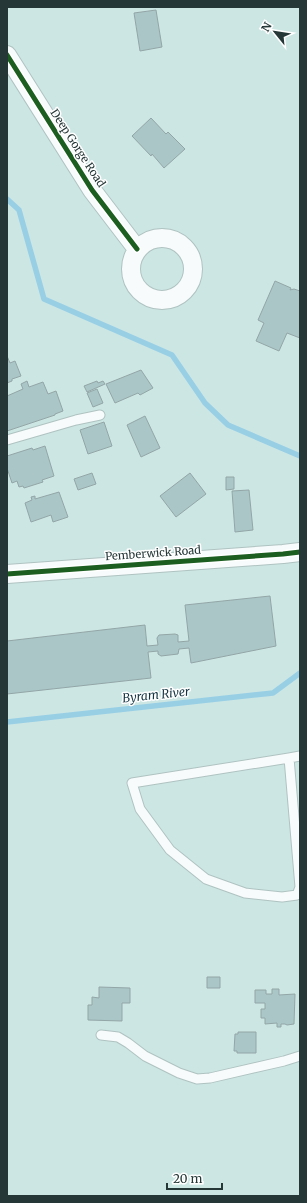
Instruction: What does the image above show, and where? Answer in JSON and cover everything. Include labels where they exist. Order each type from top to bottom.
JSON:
[{"type":"street","name":"Deep Gorge Road","points":[[7,55],[92,190],[137,249]]},
{"type":"street","name":"Pemberwick Road","points":[[7,574],[300,552]]},
{"type":"lane","points":[[7,440],[76,420],[100,415]]},
{"type":"lane","points":[[289,758],[300,887],[297,895],[282,897],[245,893],[206,879],[170,850],[140,809],[132,783],[300,756]]},
{"type":"lane","points":[[101,1035],[118,1037],[145,1056],[179,1073],[197,1079],[216,1077],[300,1056]]},
{"type":"building","points":[[156,10],[162,47],[140,51],[134,13]]},
{"type":"building","points":[[151,118],[166,134],[168,132],[185,149],[164,168],[152,154],[151,156],[132,136]]},
{"type":"building","points":[[275,281],[291,288],[290,290],[294,289],[300,291],[300,338],[287,333],[279,351],[256,341],[264,323],[258,320]]},
{"type":"building","points":[[7,356],[10,363],[15,361],[21,376],[12,379],[12,381],[7,383]]},
{"type":"building","points":[[141,370],[153,388],[140,395],[138,393],[115,403],[106,384]]},
{"type":"building","points":[[27,381],[29,387],[43,382],[48,394],[56,391],[63,411],[7,431],[7,396],[23,389],[21,384]]},
{"type":"building","points":[[97,381],[98,383],[103,381],[105,384],[87,392],[84,386]]},
{"type":"building","points":[[97,389],[103,403],[93,407],[87,393]]},
{"type":"building","points":[[145,416],[160,448],[141,457],[127,425]]},
{"type":"building","points":[[104,422],[112,446],[88,454],[80,430]]},
{"type":"building","points":[[45,446],[54,476],[42,480],[43,482],[24,488],[23,486],[19,487],[17,481],[12,483],[7,468],[7,456],[32,448],[33,450]]},
{"type":"building","points":[[92,473],[96,484],[78,490],[74,479]]},
{"type":"building","points":[[190,473],[206,494],[176,517],[160,496]]},
{"type":"building","points":[[226,477],[234,477],[234,489],[226,490]]},
{"type":"building","points":[[249,490],[253,530],[235,532],[232,491]]},
{"type":"building","points":[[59,492],[68,517],[53,522],[51,515],[31,522],[25,503],[32,500],[31,497],[35,496],[35,499]]},
{"type":"building","points":[[270,596],[276,646],[191,663],[189,648],[179,649],[178,654],[161,656],[158,654],[158,651],[148,652],[151,678],[7,694],[7,641],[145,625],[147,646],[158,645],[157,638],[159,635],[175,634],[178,635],[178,642],[189,641],[185,605]]},
{"type":"building","points":[[207,977],[220,977],[220,988],[207,988]]},
{"type":"building","points":[[99,987],[130,988],[130,1003],[122,1003],[122,1021],[88,1020],[88,1005],[92,1005],[92,997],[99,998]]},
{"type":"building","points":[[272,989],[279,989],[279,995],[295,994],[294,1024],[281,1024],[281,1027],[277,1027],[277,1023],[265,1024],[265,1018],[261,1018],[261,1009],[265,1009],[265,1003],[255,1003],[255,990],[266,990],[266,994],[272,994]]},
{"type":"building","points":[[238,1032],[256,1032],[256,1053],[237,1053],[237,1051],[234,1051],[235,1034],[238,1034]]},
{"type":"waterway","points":[[7,199],[19,210],[44,299],[172,355],[205,403],[228,425],[300,456]]},
{"type":"waterway","name":"Byram River","points":[[7,722],[273,693],[300,673]]},
{"type":"cycle path","points":[[7,55],[92,190],[137,249]]},
{"type":"cycle path","points":[[7,574],[300,552]]}]
